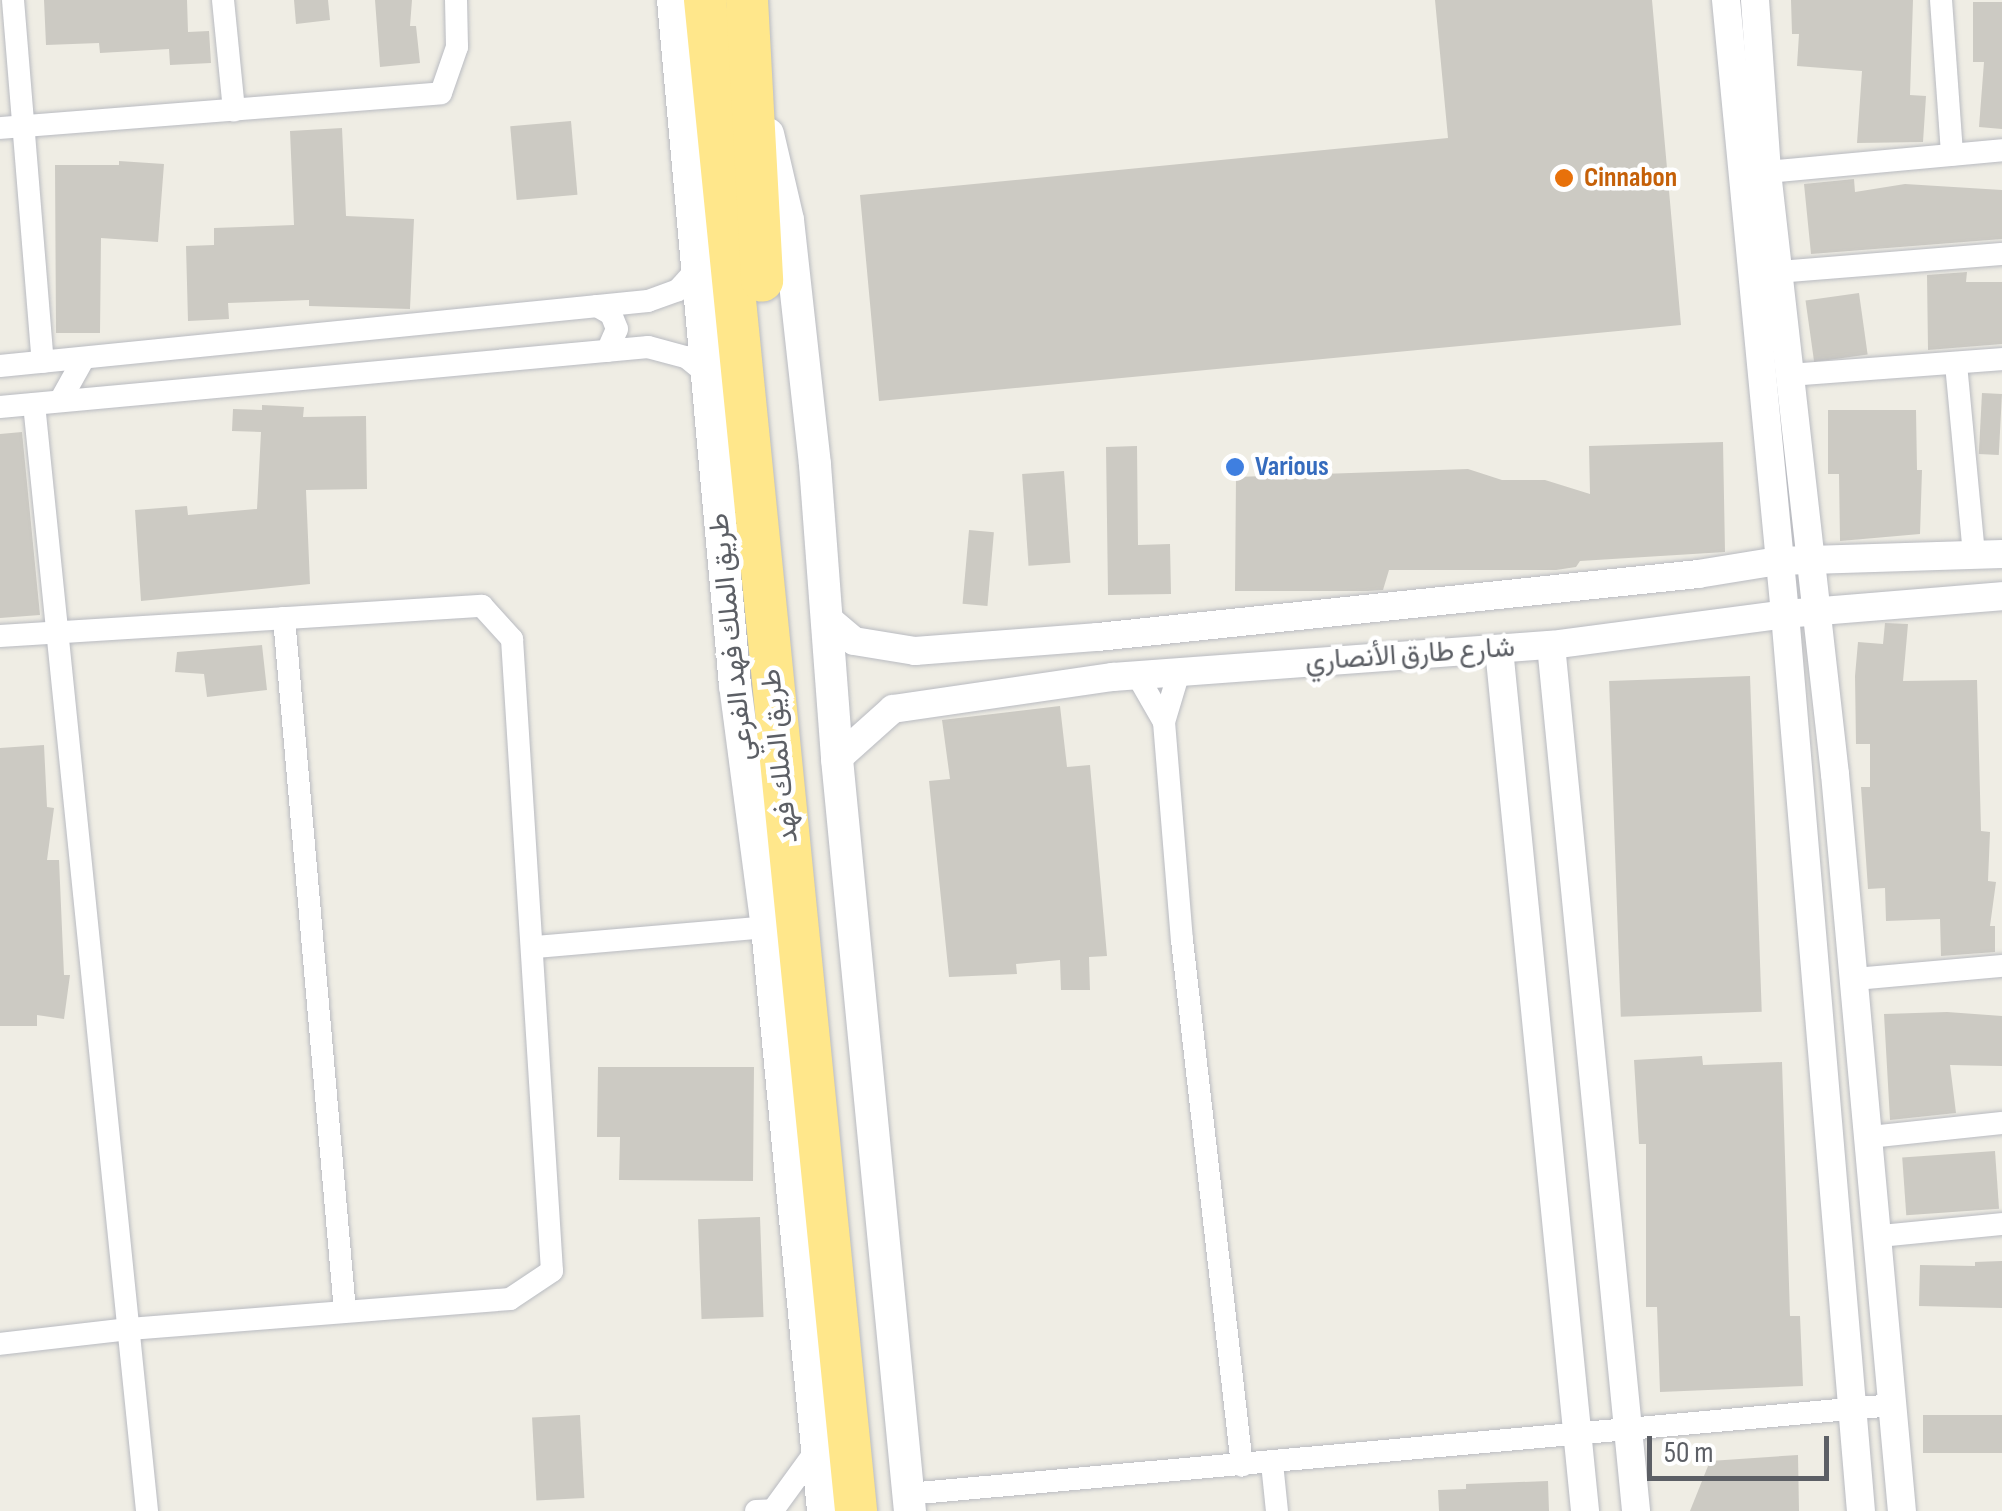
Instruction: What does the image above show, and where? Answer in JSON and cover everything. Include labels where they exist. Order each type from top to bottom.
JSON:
[{"type":"highway","name":"طريق الملك فهد","points":[[706,0],[856,1511]]},
{"type":"highway","name":"طريق الملك فهد","points":[[747,0],[757,232],[899,1505]]},
{"type":"main road","name":"طريق الملك فهد الفرعي","points":[[673,0],[734,685],[767,928],[823,1511]]},
{"type":"main road","points":[[752,60],[788,220],[828,619],[899,1505]]},
{"type":"street","points":[[13,0],[44,362]]},
{"type":"street","points":[[223,0],[234,110]]},
{"type":"street","points":[[0,128],[440,94],[458,47],[456,0]]},
{"type":"street","points":[[1726,0],[1785,614],[1861,1511]]},
{"type":"street","points":[[1755,0],[1778,272],[1880,1236],[1902,1511]]},
{"type":"street","points":[[1941,0],[1952,155]]},
{"type":"street","points":[[1768,172],[2002,150]]},
{"type":"street","points":[[1778,272],[2002,254]]},
{"type":"street","points":[[0,366],[658,299],[678,290],[697,270]]},
{"type":"street","points":[[597,306],[611,314],[617,329],[607,351]]},
{"type":"street","points":[[0,407],[661,348],[686,357],[706,373]]},
{"type":"street","points":[[60,402],[84,358]]},
{"type":"street","points":[[1790,375],[2002,359]]},
{"type":"street","points":[[1956,364],[1974,556]]},
{"type":"street","points":[[34,404],[148,1511]]},
{"type":"street","name":"شارع طارق الأنصاري","points":[[828,619],[854,641],[915,651],[1698,574],[1778,561],[2002,554]]},
{"type":"street","name":"شارع طارق الأنصاري","points":[[837,759],[893,709],[1136,675],[1551,645],[1785,614],[2002,596]]},
{"type":"street","points":[[0,636],[482,606],[512,638],[535,947],[552,1271],[510,1299],[129,1328],[0,1344]]},
{"type":"street","points":[[284,618],[345,1312]]},
{"type":"street","points":[[1551,645],[1636,1511]]},
{"type":"street","points":[[1499,649],[1585,1511]]},
{"type":"street","points":[[1179,672],[1164,722],[1182,940],[1242,1466]]},
{"type":"street","points":[[1136,675],[1164,722]]},
{"type":"street","points":[[535,947],[767,928]]},
{"type":"street","points":[[1855,980],[2002,966]]},
{"type":"street","points":[[1870,1136],[2002,1124]]},
{"type":"street","points":[[1880,1236],[2002,1224]]},
{"type":"street","points":[[899,1505],[1628,1426],[1894,1405]]},
{"type":"street","points":[[756,1511],[773,1510],[818,1448]]},
{"type":"street","points":[[1272,1463],[1276,1511]]},
{"type":"building","points":[[44,0],[187,0],[188,32],[209,31],[211,63],[170,65],[169,49],[100,53],[99,43],[46,45]]},
{"type":"building","points":[[294,0],[328,0],[330,20],[296,24]]},
{"type":"building","points":[[375,0],[412,0],[410,26],[416,26],[420,63],[380,67]]},
{"type":"building","points":[[1435,0],[1652,0],[1681,325],[879,401],[860,195],[1448,138]]},
{"type":"building","points":[[1791,0],[1913,0],[1910,95],[1926,96],[1923,142],[1857,143],[1862,71],[1797,66],[1799,34],[1792,34]]},
{"type":"building","points":[[1973,2],[2002,2],[2002,129],[1979,127],[1984,62],[1973,62]]},
{"type":"building","points":[[571,121],[577,195],[517,200],[510,126]]},
{"type":"building","points":[[342,128],[346,216],[414,219],[410,309],[309,306],[309,300],[228,303],[229,319],[188,321],[186,246],[214,245],[214,228],[294,225],[290,131]]},
{"type":"building","points":[[119,161],[164,164],[158,242],[101,238],[100,333],[56,333],[55,165],[119,165]]},
{"type":"building","points":[[1854,179],[1855,192],[1905,184],[2002,190],[2002,239],[1811,254],[1804,184]]},
{"type":"building","points":[[1967,272],[1966,282],[2002,282],[2002,344],[1928,350],[1927,275]]},
{"type":"building","points":[[1859,293],[1868,354],[1814,362],[1806,301]]},
{"type":"building","points":[[1982,393],[2002,394],[1999,455],[1979,454]]},
{"type":"building","points":[[262,405],[304,407],[303,417],[366,416],[367,489],[306,490],[310,584],[141,601],[135,510],[187,506],[188,515],[257,509],[261,432],[232,431],[233,409],[262,410]]},
{"type":"building","points":[[1828,410],[1916,410],[1917,470],[1922,470],[1920,534],[1840,541],[1839,474],[1828,474]]},
{"type":"building","points":[[22,432],[40,615],[0,618],[0,434]]},
{"type":"building","points":[[1723,442],[1725,552],[1580,561],[1576,567],[1556,570],[1389,570],[1383,590],[1235,591],[1236,477],[1468,469],[1502,480],[1545,480],[1590,494],[1589,446]]},
{"type":"building","points":[[1137,446],[1138,545],[1170,544],[1171,594],[1108,595],[1106,447]]},
{"type":"building","points":[[1064,471],[1070,563],[1029,566],[1022,474]]},
{"type":"building","points":[[969,530],[994,532],[987,606],[963,604]]},
{"type":"building","points":[[1885,623],[1908,624],[1903,681],[1977,680],[1981,831],[1990,832],[1988,881],[1996,882],[1990,926],[1995,926],[1995,952],[1941,956],[1940,919],[1886,921],[1885,888],[1868,889],[1861,787],[1870,787],[1870,744],[1856,744],[1855,676],[1858,642],[1883,644]]},
{"type":"building","points":[[262,645],[267,690],[207,697],[204,674],[175,672],[177,652]]},
{"type":"building","points":[[1750,676],[1762,1012],[1621,1017],[1609,681]]},
{"type":"building","points":[[1060,706],[1067,767],[1090,765],[1107,956],[1089,957],[1090,990],[1061,990],[1060,960],[1016,964],[1017,974],[949,977],[929,781],[950,779],[942,720]]},
{"type":"building","points":[[44,745],[47,807],[54,808],[47,860],[59,860],[64,975],[70,975],[64,1019],[37,1015],[37,1026],[0,1026],[0,748]]},
{"type":"building","points":[[1947,1012],[2002,1016],[2002,1066],[1950,1065],[1956,1113],[1890,1120],[1884,1014]]},
{"type":"building","points":[[1702,1056],[1703,1065],[1782,1062],[1790,1316],[1800,1316],[1803,1386],[1660,1392],[1657,1307],[1646,1307],[1646,1144],[1639,1144],[1634,1060]]},
{"type":"building","points":[[598,1067],[754,1067],[753,1181],[619,1180],[620,1137],[597,1137]]},
{"type":"building","points":[[1995,1151],[1999,1209],[1906,1215],[1902,1157]]},
{"type":"building","points":[[760,1217],[763,1317],[702,1319],[698,1219]]},
{"type":"building","points":[[2002,1261],[2002,1308],[1919,1306],[1920,1265],[1975,1266],[1975,1262]]},
{"type":"building","points":[[580,1415],[584,1498],[536,1500],[532,1418]]},
{"type":"building","points":[[1923,1415],[2002,1415],[2002,1453],[1923,1453]]},
{"type":"building","points":[[1798,1455],[1799,1511],[1690,1511],[1710,1461]]},
{"type":"building","points":[[1548,1481],[1549,1511],[1439,1511],[1438,1490],[1466,1489],[1466,1484]]},
{"type":"place","name":"Cinnabon","points":[[1564,178]]},
{"type":"place","name":"Various","points":[[1235,467]]}]
